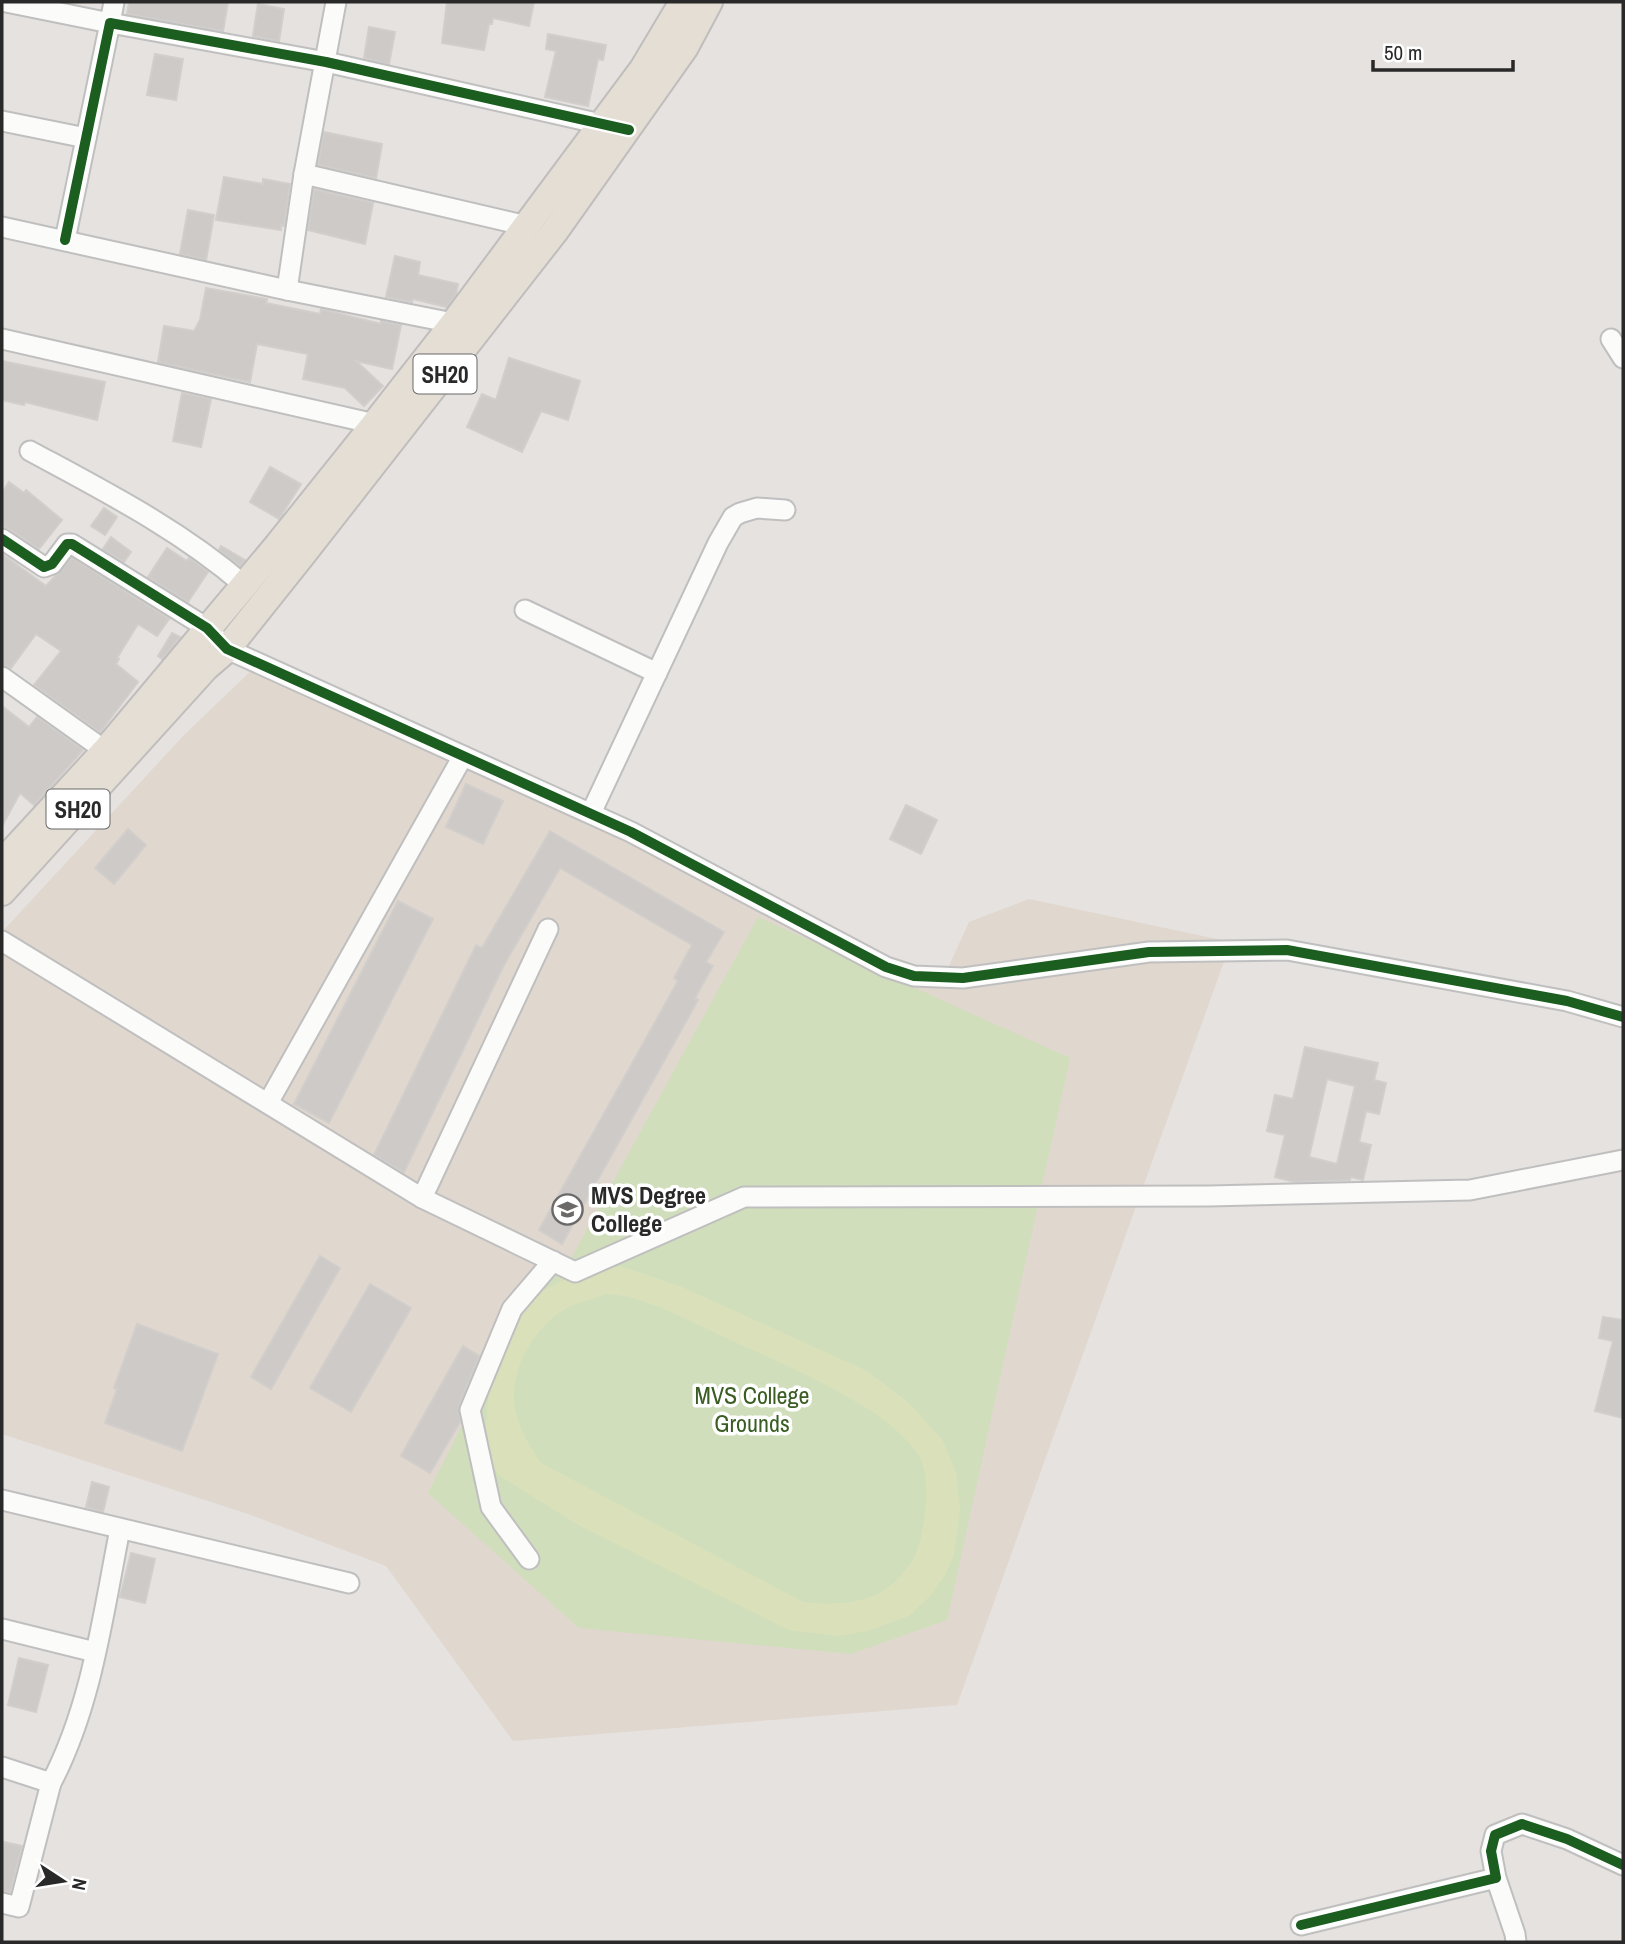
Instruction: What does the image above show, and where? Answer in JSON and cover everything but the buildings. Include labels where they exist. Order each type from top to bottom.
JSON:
[{"type":"main road","name":"SH20","points":[[2,892],[113,756],[207,628],[375,424],[454,323],[643,69],[683,2]]},
{"type":"main road","name":"SH20","points":[[2,863],[227,649],[555,232],[685,47],[709,2]]},
{"type":"street","points":[[6,2],[326,62],[629,130]]},
{"type":"street","points":[[65,240],[114,2]]},
{"type":"street","points":[[287,290],[304,174],[336,2]]},
{"type":"street","points":[[2,121],[86,138]]},
{"type":"street","points":[[304,174],[527,226]]},
{"type":"street","points":[[2,227],[287,290],[481,329]]},
{"type":"street","points":[[2,339],[375,424]]},
{"type":"street","points":[[1611,339],[1623,358]]},
{"type":"street","points":[[30,451],[152,517],[244,584]]},
{"type":"street","points":[[591,813],[718,542],[733,517],[757,508],[785,510]]},
{"type":"street","points":[[2,539],[44,567],[52,565],[67,544],[72,544],[207,628],[227,649],[631,832],[886,967],[914,976],[938,979],[982,977],[1149,952],[1287,950],[1567,1001],[1623,1017]]},
{"type":"street","points":[[525,610],[657,673]]},
{"type":"street","points":[[2,677],[113,756]]},
{"type":"street","points":[[268,1103],[463,756]]},
{"type":"street","points":[[422,1198],[548,929]]},
{"type":"street","points":[[2,941],[422,1198],[575,1272],[744,1197],[1209,1196],[1470,1190],[1623,1160]]},
{"type":"street","points":[[529,1559],[491,1507],[470,1410],[512,1309],[553,1261]]},
{"type":"street","points":[[2,1500],[349,1583]]},
{"type":"street","points":[[2,1903],[19,1907],[51,1783],[66,1755],[82,1707],[120,1529]]},
{"type":"street","points":[[2,1629],[95,1652]]},
{"type":"street","points":[[2,1767],[51,1783]]},
{"type":"street","points":[[1516,1942],[1496,1878],[1491,1851],[1494,1835],[1522,1824],[1567,1839],[1623,1865]]},
{"type":"street","points":[[1301,1925],[1496,1878]]},
{"type":"shaded area","name":"MVS Degree College","points":[[259,663],[941,983],[969,922],[1029,899],[1231,942],[957,1705],[513,1741],[386,1566],[248,1514],[2,1434],[2,932],[184,735]]},
{"type":"green space","name":"MVS College Grounds","points":[[758,917],[1070,1058],[947,1620],[851,1654],[579,1628],[428,1493],[516,1317],[573,1255]]},
{"type":"green space","points":[[621,1266],[682,1287],[867,1371],[908,1402],[943,1441],[956,1473],[960,1510],[954,1555],[945,1575],[931,1595],[909,1616],[867,1631],[837,1636],[789,1630],[580,1526],[497,1474],[487,1447],[489,1388],[516,1317],[540,1292],[586,1269]],"holes":[[[606,1294],[621,1295],[666,1310],[821,1382],[876,1414],[904,1438],[923,1464],[926,1506],[914,1558],[895,1582],[881,1592],[853,1602],[803,1602],[541,1463],[523,1433],[515,1408],[514,1386],[522,1360],[536,1336],[554,1316],[580,1302]]]},
{"type":"cycle path","points":[[65,240],[110,23],[326,62],[629,130]]},
{"type":"cycle path","points":[[2,539],[44,567],[52,564],[67,544],[72,544],[207,628],[227,649],[631,832],[886,967],[914,976],[963,978],[1149,952],[1287,950],[1567,1001],[1623,1017]]},
{"type":"cycle path","points":[[1301,1925],[1496,1878],[1491,1851],[1495,1835],[1522,1824],[1567,1839],[1623,1865]]},
{"type":"place","name":"MVS Degree College","points":[[568,1209]]}]
